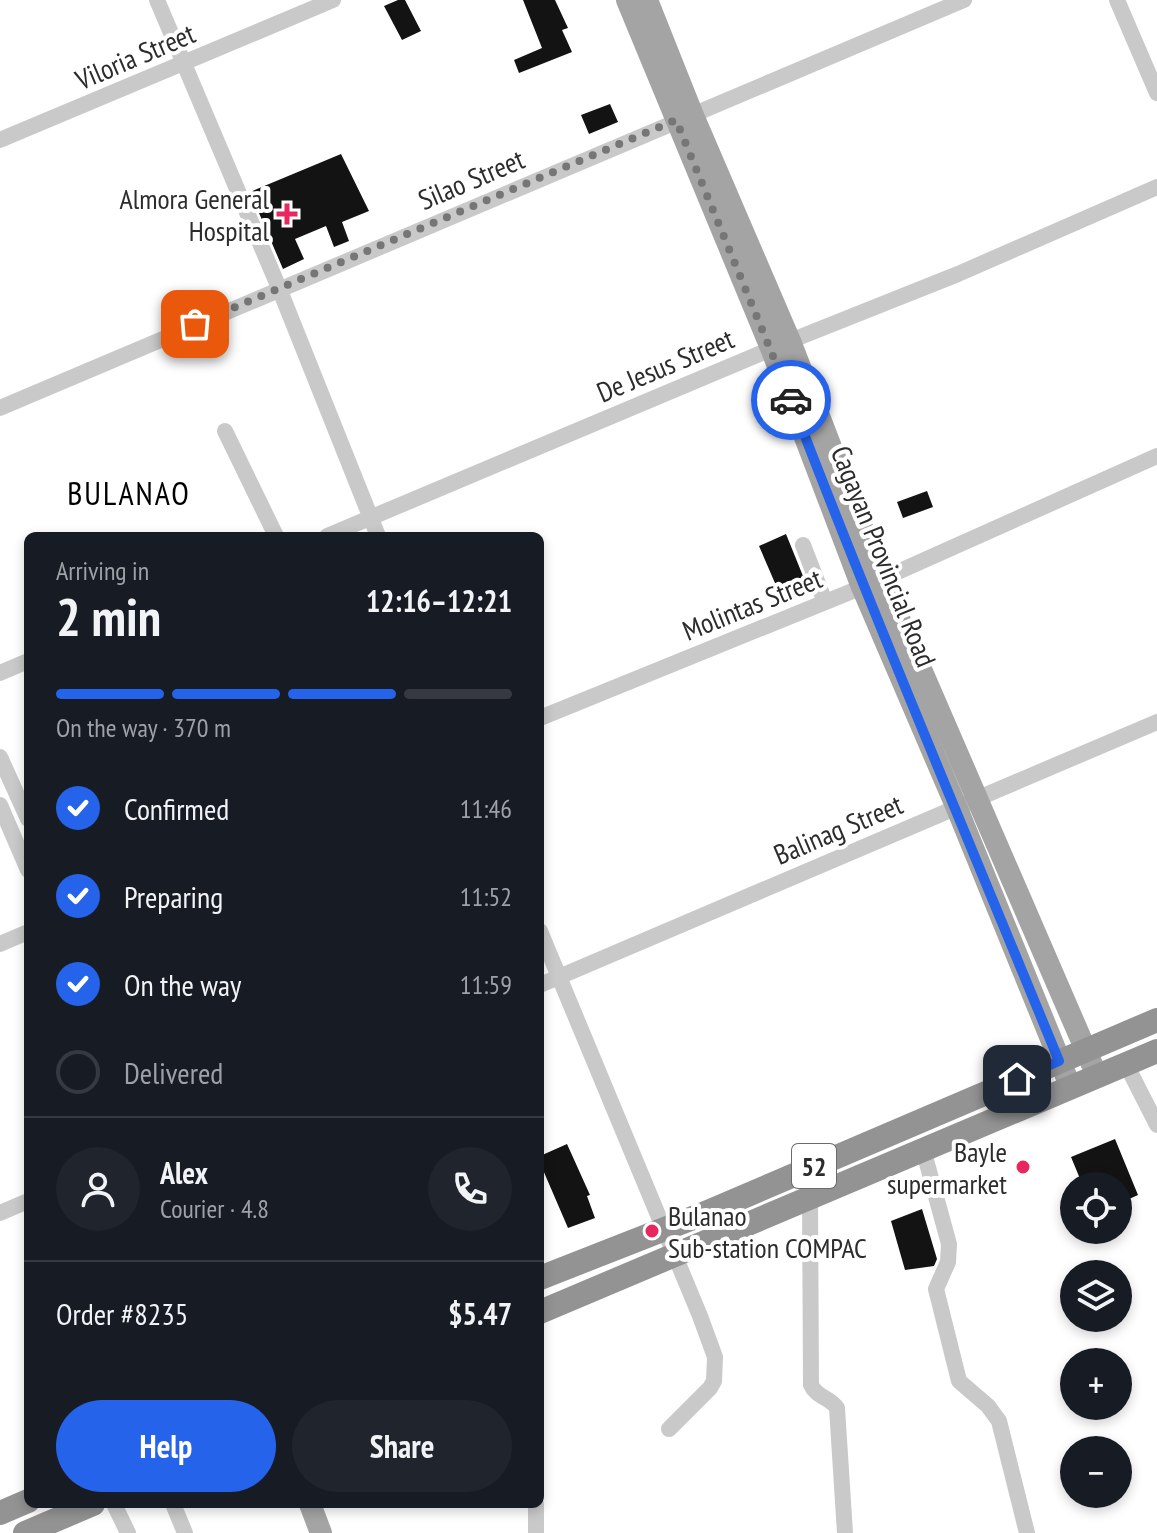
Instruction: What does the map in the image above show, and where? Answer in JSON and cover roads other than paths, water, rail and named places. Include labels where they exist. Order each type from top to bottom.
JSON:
[{"type":"highway","name":"52","points":[[544,1276],[1157,1020]]},
{"type":"highway","name":"52","points":[[544,1310],[1157,1051]]},
{"type":"highway","points":[[0,1513],[24,1503]]},
{"type":"highway","points":[[25,1533],[84,1508]]},
{"type":"main road","name":"Cagayan Provincial Road","points":[[627,0],[684,117],[780,344],[872,583],[965,802],[1016,957],[1071,1088]]},
{"type":"main road","name":"Cagayan Provincial Road","points":[[647,0],[684,117]]},
{"type":"main road","name":"Cagayan Provincial Road","points":[[965,802],[1042,946],[1097,1076]]},
{"type":"main road","points":[[1016,957],[1042,946]]},
{"type":"main road","points":[[296,1508],[305,1533]]},
{"type":"main road","points":[[312,1508],[321,1533]]},
{"type":"street","points":[[157,0],[279,288],[376,532]]},
{"type":"street","name":"Viloria Street","points":[[0,140],[333,0]]},
{"type":"street","name":"Silao Street","points":[[0,408],[964,0]]},
{"type":"street","points":[[1117,0],[1157,93]]},
{"type":"street","name":"De Jesus Street","points":[[337,532],[780,344],[958,274],[1157,187]]},
{"type":"street","points":[[225,431],[274,532]]},
{"type":"street","name":"Molintas Street","points":[[544,716],[872,583],[1157,456]]},
{"type":"street","points":[[803,545],[825,602]]},
{"type":"street","points":[[0,673],[24,663]]},
{"type":"street","name":"Balinag Street","points":[[544,983],[1157,722]]},
{"type":"street","points":[[0,757],[24,810]]},
{"type":"street","points":[[0,805],[24,861]]},
{"type":"street","points":[[0,944],[24,934]]},
{"type":"street","points":[[544,940],[676,1254],[715,1357],[710,1388],[669,1429]]},
{"type":"street","points":[[1126,1064],[1157,1125]]},
{"type":"street","points":[[923,1149],[949,1244],[948,1262],[936,1289],[959,1381],[988,1406],[999,1421],[1027,1533]]},
{"type":"street","points":[[810,1196],[810,1376],[817,1394],[832,1400],[837,1408],[845,1533]]},
{"type":"street","points":[[0,1213],[24,1203]]},
{"type":"street","points":[[116,1508],[128,1533]]},
{"type":"street","points":[[175,1508],[185,1533]]},
{"type":"street","points":[[536,1508],[536,1533]]},
{"type":"place","name":"Almora General Hospital","points":[[287,214]]},
{"type":"place","name":"Bayle supermarket","points":[[1023,1167]]},
{"type":"place","name":"Bulanao Sub-station COMPAC","points":[[652,1231]]},
{"type":"district","name":"BULANAO","points":[[129,493]]}]
